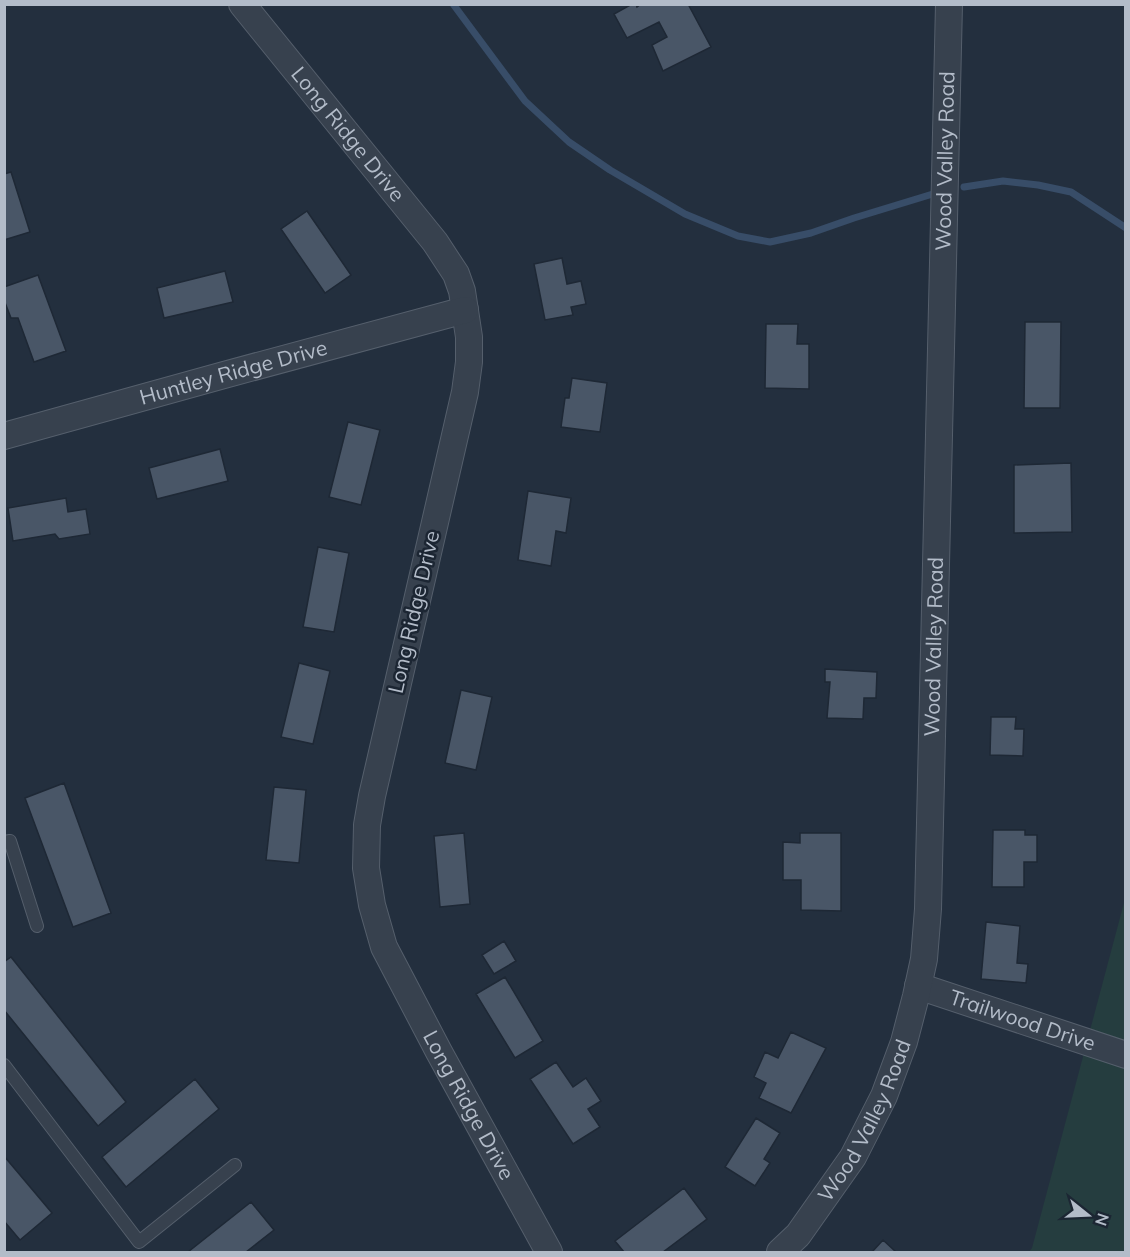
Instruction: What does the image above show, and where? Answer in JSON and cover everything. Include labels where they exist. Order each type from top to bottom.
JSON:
[{"type":"street","name":"Long Ridge Drive","points":[[242,4],[435,242],[456,273],[462,291],[469,337],[469,362],[465,392],[372,796],[367,825],[366,868],[372,904],[384,947],[549,1252]]},
{"type":"street","name":"Wood Valley Road","points":[[780,1252],[798,1235],[853,1157],[884,1096],[904,1042],[924,959],[928,909],[949,4]]},
{"type":"street","name":"Huntley Ridge Drive","points":[[4,436],[465,310]]},
{"type":"street","name":"Trailwood Drive","points":[[918,986],[1125,1056]]},
{"type":"lane","points":[[4,842],[10,840],[37,926]]},
{"type":"lane","points":[[7,1073],[139,1242],[235,1165]]},
{"type":"green space","points":[[1125,899],[1125,1252],[1029,1252],[1032,1248]]},
{"type":"building","points":[[636,4],[637,7],[641,4],[688,4],[711,47],[663,71],[652,45],[667,37],[659,22],[627,38],[614,14]]},
{"type":"building","points":[[11,172],[30,232],[4,240],[4,174]]},
{"type":"building","points":[[307,211],[351,275],[325,293],[281,229]]},
{"type":"building","points":[[562,258],[567,284],[581,281],[586,304],[571,307],[573,315],[545,320],[534,264]]},
{"type":"building","points":[[225,271],[233,302],[164,318],[157,288]]},
{"type":"building","points":[[38,275],[66,351],[34,362],[18,318],[11,318],[4,300],[4,287]]},
{"type":"building","points":[[1025,322],[1061,322],[1060,408],[1024,408]]},
{"type":"building","points":[[766,324],[798,324],[797,344],[809,344],[809,389],[765,388]]},
{"type":"building","points":[[572,378],[607,383],[600,432],[561,427],[565,398],[569,398]]},
{"type":"building","points":[[348,422],[380,430],[361,505],[329,497]]},
{"type":"building","points":[[220,449],[228,481],[157,499],[149,468]]},
{"type":"building","points":[[1071,463],[1072,532],[1014,533],[1014,465]]},
{"type":"building","points":[[528,491],[571,498],[566,533],[556,531],[551,566],[518,560]]},
{"type":"building","points":[[66,498],[68,512],[86,509],[90,534],[59,539],[55,534],[13,541],[8,508]]},
{"type":"building","points":[[318,547],[349,553],[334,632],[303,627]]},
{"type":"building","points":[[299,663],[330,671],[313,744],[281,737]]},
{"type":"building","points":[[825,669],[877,672],[876,698],[864,698],[863,719],[827,718],[830,682],[825,682]]},
{"type":"building","points":[[461,690],[492,697],[476,770],[445,763]]},
{"type":"building","points":[[991,717],[1016,717],[1015,729],[1024,729],[1023,756],[990,755]]},
{"type":"building","points":[[64,783],[111,913],[73,927],[25,798]]},
{"type":"building","points":[[274,787],[306,790],[299,863],[266,860]]},
{"type":"building","points":[[993,830],[1025,830],[1025,835],[1037,835],[1037,862],[1024,862],[1024,887],[992,887]]},
{"type":"building","points":[[464,833],[470,904],[440,907],[434,836]]},
{"type":"building","points":[[800,833],[841,833],[841,911],[801,910],[801,880],[783,880],[783,842],[800,843]]},
{"type":"building","points":[[986,922],[1020,926],[1017,963],[1028,964],[1026,983],[981,979]]},
{"type":"building","points":[[504,941],[516,961],[494,974],[482,955]]},
{"type":"building","points":[[11,957],[126,1102],[98,1126],[4,1010],[4,962]]},
{"type":"building","points":[[505,977],[543,1041],[515,1058],[476,994]]},
{"type":"building","points":[[791,1032],[826,1048],[791,1113],[759,1098],[766,1083],[754,1077],[765,1052],[778,1058]]},
{"type":"building","points":[[556,1062],[573,1087],[586,1078],[601,1101],[588,1109],[600,1127],[573,1144],[530,1079]]},
{"type":"building","points":[[195,1079],[219,1109],[126,1187],[102,1157]]},
{"type":"building","points":[[756,1118],[780,1133],[764,1159],[770,1163],[755,1186],[725,1167]]},
{"type":"building","points":[[4,1156],[52,1213],[20,1240],[4,1221]]},
{"type":"building","points":[[684,1188],[707,1219],[663,1252],[624,1252],[615,1241]]},
{"type":"building","points":[[251,1202],[274,1230],[246,1252],[188,1252]]},
{"type":"building","points":[[883,1240],[896,1252],[872,1252]]},
{"type":"waterway","points":[[453,4],[525,101],[569,142],[610,170],[685,214],[738,236],[770,242],[811,233],[936,193]]},
{"type":"waterway","points":[[964,187],[1003,181],[1071,192],[1126,228]]}]
